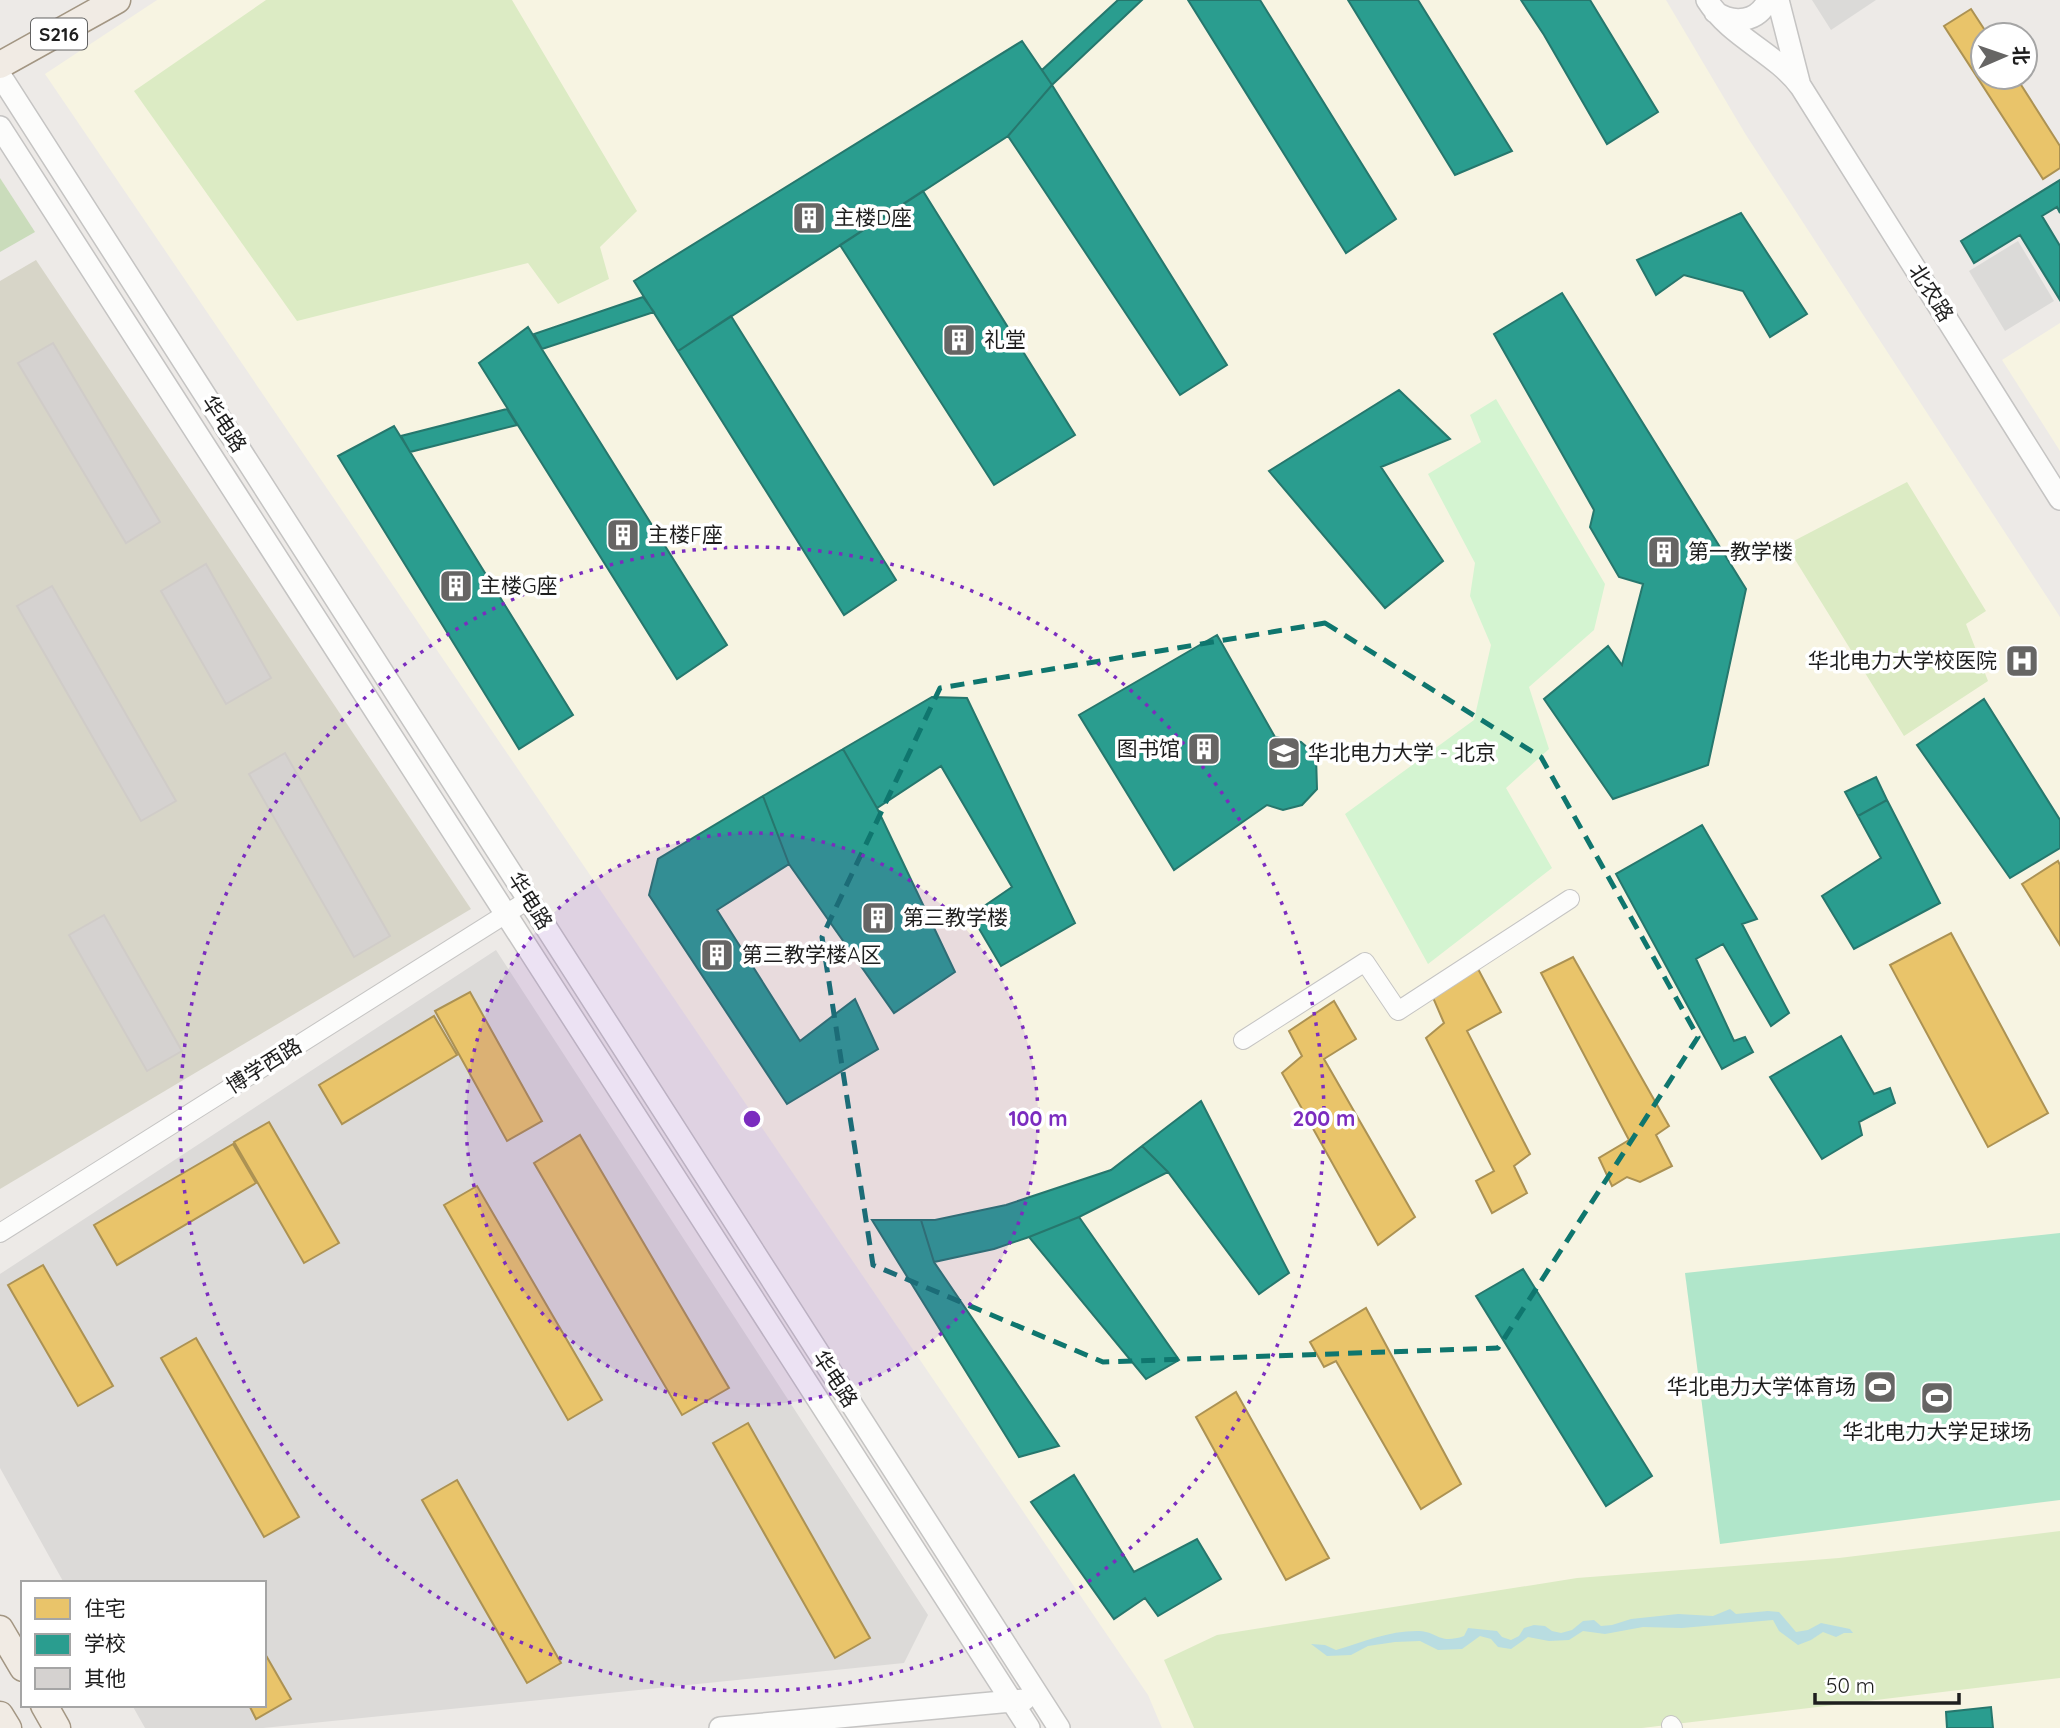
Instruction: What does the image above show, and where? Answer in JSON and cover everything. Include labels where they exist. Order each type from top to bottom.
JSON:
[{"type":"main road","name":"S216","points":[[0,65],[117,0]]},
{"type":"main road","points":[[0,1629],[21,1665]]},
{"type":"main road","points":[[45,1707],[57,1728]]},
{"type":"main road","points":[[0,1715],[8,1728]]},
{"type":"street","points":[[1711,5],[1730,19],[1746,19],[1760,12],[1768,0]]},
{"type":"street","name":"北农路","points":[[1778,0],[1801,87]]},
{"type":"street","name":"北农路","points":[[1711,5],[1732,30],[1784,69],[1801,87],[2060,499]]},
{"type":"street","name":"华电路","points":[[0,75],[1059,1728]]},
{"type":"street","name":"华电路","points":[[0,127],[1030,1728]]},
{"type":"street","points":[[1243,1040],[1365,961],[1398,1011],[1570,899]]},
{"type":"street","name":"博学西路","points":[[0,1233],[528,900]]},
{"type":"street","points":[[720,1728],[1040,1698]]},
{"type":"highlighted area","points":[[1325,623],[1541,757],[1698,1037],[1498,1348],[1103,1362],[873,1265],[822,937],[940,688]]},
{"type":"shaded area","name":"华北电力大学 - 北京","points":[[157,0],[1666,0],[1746,135],[2060,617],[2060,1728],[1162,1728],[1148,1695],[45,74]]},
{"type":"shaded area","points":[[1812,0],[1876,0],[1831,30]]},
{"type":"shaded area","points":[[2018,241],[2054,301],[2005,331],[1969,271]]},
{"type":"shaded area","points":[[36,260],[471,909],[0,1189],[0,281]]},
{"type":"shaded area","points":[[2060,323],[2060,451],[2002,360]]},
{"type":"shaded area","points":[[496,950],[928,1615],[904,1663],[263,1728],[145,1728],[133,1707],[266,1707],[266,1581],[63,1581],[0,1468],[0,1274]]},
{"type":"green space","points":[[266,0],[512,0],[637,211],[600,247],[609,279],[558,304],[528,263],[297,321],[134,91]]},
{"type":"green space","points":[[0,178],[35,232],[0,252]]},
{"type":"green space","points":[[1496,399],[1605,584],[1594,630],[1529,687],[1549,749],[1506,788],[1552,868],[1428,964],[1345,814],[1474,720],[1491,645],[1470,596],[1475,563],[1428,474],[1481,442],[1470,415]]},
{"type":"green space","points":[[1907,482],[1986,611],[1966,624],[1988,681],[1904,736],[1786,545]]},
{"type":"green space","name":"华北电力大学体育场","points":[[2060,1233],[2060,1500],[1720,1544],[1685,1273]]},
{"type":"green space","points":[[2060,1531],[2060,1678],[1642,1728],[1194,1728],[1164,1660],[1217,1635],[1577,1578],[1839,1558]]},
{"type":"water","points":[[1730,1609],[1736,1614],[1779,1612],[1796,1632],[1808,1630],[1821,1623],[1850,1629],[1853,1633],[1836,1637],[1823,1632],[1798,1645],[1779,1631],[1773,1620],[1682,1628],[1643,1627],[1605,1634],[1583,1631],[1569,1640],[1549,1641],[1528,1637],[1511,1649],[1498,1647],[1491,1639],[1480,1636],[1462,1649],[1438,1650],[1420,1641],[1395,1642],[1368,1646],[1351,1655],[1327,1656],[1311,1644],[1325,1645],[1336,1650],[1406,1631],[1430,1633],[1449,1639],[1464,1636],[1468,1628],[1497,1631],[1502,1637],[1511,1640],[1519,1636],[1524,1628],[1534,1625],[1545,1626],[1561,1633],[1572,1630],[1583,1621],[1594,1620],[1601,1626],[1631,1619],[1678,1614],[1713,1616]]},
{"type":"building: 住宅","points":[[1971,9],[1979,21],[1969,21],[1969,65],[1944,26]]},
{"type":"building: 住宅","points":[[1986,91],[2025,91],[2060,146],[2060,168],[2043,179]]},
{"type":"building: 住宅","points":[[2058,861],[2060,865],[2060,945],[2022,884]]},
{"type":"building: 住宅","points":[[1951,933],[2048,1113],[1988,1147],[1890,965]]},
{"type":"building: 住宅","points":[[1573,957],[1669,1126],[1656,1135],[1672,1166],[1640,1182],[1627,1177],[1612,1186],[1599,1158],[1629,1140],[1541,973]]},
{"type":"building: 住宅","points":[[1477,967],[1501,1012],[1467,1031],[1530,1154],[1514,1166],[1527,1193],[1492,1213],[1476,1181],[1494,1171],[1426,1038],[1444,1023],[1431,993]]},
{"type":"building: 住宅","points":[[470,992],[542,1121],[507,1141],[435,1011]]},
{"type":"building: 住宅","points":[[1334,1001],[1356,1039],[1324,1059],[1415,1217],[1378,1245],[1282,1073],[1302,1056],[1289,1031]]},
{"type":"building: 住宅","points":[[434,1016],[457,1055],[342,1124],[319,1085]]},
{"type":"building: 住宅","points":[[269,1122],[339,1243],[304,1263],[234,1142]]},
{"type":"building: 住宅","points":[[580,1135],[729,1388],[682,1415],[534,1163]]},
{"type":"building: 住宅","points":[[233,1144],[256,1183],[117,1265],[94,1225]]},
{"type":"building: 住宅","points":[[477,1186],[602,1400],[568,1420],[444,1205]]},
{"type":"building: 住宅","points":[[43,1265],[113,1386],[78,1406],[8,1285]]},
{"type":"building: 住宅","points":[[1366,1308],[1461,1484],[1421,1509],[1336,1361],[1324,1367],[1310,1342]]},
{"type":"building: 住宅","points":[[196,1338],[299,1517],[264,1537],[161,1358]]},
{"type":"building: 住宅","points":[[1236,1392],[1329,1558],[1286,1580],[1196,1417]]},
{"type":"building: 住宅","points":[[748,1423],[870,1638],[835,1658],[713,1443]]},
{"type":"building: 住宅","points":[[457,1480],[561,1663],[527,1683],[422,1500]]},
{"type":"building: 住宅","points":[[266,1655],[291,1699],[256,1719],[250,1707],[266,1707]]},
{"type":"building: 学校","points":[[1118,0],[1142,0],[1052,85],[1042,70]]},
{"type":"building: 学校","points":[[1188,0],[1260,0],[1396,219],[1346,253]]},
{"type":"building: 学校","points":[[1348,0],[1418,0],[1512,151],[1455,175]]},
{"type":"building: 学校","points":[[1521,0],[1590,0],[1658,112],[1607,144]]},
{"type":"building: 学校","name":"主楼D座","points":[[1022,41],[1052,85],[1008,136],[678,351],[634,281]]},
{"type":"building: 学校","points":[[1052,85],[1227,365],[1180,395],[1008,136]]},
{"type":"building: 学校","points":[[2060,180],[2060,213],[2057,207],[2042,216],[2060,246],[2060,300],[2020,235],[1974,263],[1961,241]]},
{"type":"building: 学校","name":"礼堂","points":[[923,191],[1075,435],[994,485],[840,245]]},
{"type":"building: 学校","points":[[1741,213],[1807,314],[1770,337],[1743,291],[1684,275],[1656,295],[1637,260]]},
{"type":"building: 学校","name":"第一教学楼","points":[[1562,293],[1746,589],[1708,765],[1613,799],[1544,699],[1608,646],[1622,665],[1643,584],[1619,577],[1590,527],[1594,510],[1494,334]]},
{"type":"building: 学校","points":[[643,297],[654,312],[542,349],[534,334]]},
{"type":"building: 学校","points":[[731,316],[896,580],[844,615],[678,351]]},
{"type":"building: 学校","name":"主楼F座","points":[[528,327],[727,645],[677,679],[479,363]]},
{"type":"building: 学校","points":[[1399,390],[1450,439],[1381,467],[1443,561],[1385,608],[1269,471]]},
{"type":"building: 学校","points":[[507,409],[517,425],[410,452],[401,436]]},
{"type":"building: 学校","name":"主楼G座","points":[[394,426],[573,715],[519,749],[338,456]]},
{"type":"building: 学校","name":"图书馆","points":[[1217,635],[1275,737],[1301,742],[1316,755],[1317,789],[1302,805],[1283,810],[1267,805],[1174,870],[1079,715]]},
{"type":"building: 学校","points":[[932,697],[967,698],[1075,923],[1001,966],[971,915],[1012,887],[941,766],[877,808],[843,749]]},
{"type":"building: 学校","points":[[1984,699],[2060,820],[2060,848],[2010,878],[1917,745]]},
{"type":"building: 学校","name":"第三教学楼","points":[[843,749],[877,808],[955,972],[894,1013],[789,864],[763,796]]},
{"type":"building: 学校","points":[[1876,777],[1887,800],[1858,816],[1845,792]]},
{"type":"building: 学校","name":"第三教学楼A区","points":[[763,796],[789,864],[717,910],[800,1041],[855,999],[878,1049],[787,1104],[649,895],[658,859]]},
{"type":"building: 学校","points":[[1887,800],[1940,903],[1854,949],[1822,896],[1881,858],[1858,816]]},
{"type":"building: 学校","points":[[1702,825],[1757,919],[1742,924],[1789,1013],[1771,1026],[1723,944],[1696,959],[1734,1041],[1745,1037],[1753,1052],[1722,1069],[1616,874]]},
{"type":"building: 学校","points":[[1841,1036],[1874,1094],[1890,1088],[1895,1103],[1859,1122],[1862,1135],[1822,1159],[1770,1077]]},
{"type":"building: 学校","points":[[1201,1101],[1289,1273],[1259,1294],[1168,1172],[1142,1146]]},
{"type":"building: 学校","points":[[1142,1146],[1168,1172],[1079,1217],[1029,1237],[994,1249],[934,1262],[921,1220],[935,1220],[1006,1205],[1111,1170]]},
{"type":"building: 学校","points":[[1079,1217],[1179,1360],[1146,1379],[1029,1237]]},
{"type":"building: 学校","points":[[872,1220],[921,1220],[934,1262],[1059,1446],[1019,1457]]},
{"type":"building: 学校","points":[[1523,1269],[1652,1476],[1606,1506],[1476,1296]]},
{"type":"building: 学校","points":[[1074,1475],[1134,1572],[1197,1539],[1221,1579],[1158,1616],[1145,1598],[1114,1619],[1031,1502]]},
{"type":"building: 学校","points":[[1991,1707],[1993,1728],[1947,1728],[1946,1712]]},
{"type":"building: 其他","points":[[53,343],[160,522],[126,543],[18,363]]},
{"type":"building: 其他","points":[[206,564],[271,678],[226,704],[161,591]]},
{"type":"building: 其他","points":[[52,586],[176,801],[141,821],[17,606]]},
{"type":"building: 其他","points":[[285,753],[390,936],[354,957],[249,774]]},
{"type":"building: 其他","points":[[104,915],[182,1051],[147,1071],[69,935]]},
{"type":"place","name":"主楼D座","points":[[809,218]]},
{"type":"place","name":"礼堂","points":[[959,340]]},
{"type":"place","name":"主楼F座","points":[[623,535]]},
{"type":"place","name":"第一教学楼","points":[[1664,552]]},
{"type":"place","name":"主楼G座","points":[[456,586]]},
{"type":"place","name":"华北电力大学校医院","points":[[2022,661]]},
{"type":"place","name":"图书馆","points":[[1204,749]]},
{"type":"place","name":"华北电力大学 - 北京","points":[[1284,753]]},
{"type":"place","name":"第三教学楼","points":[[878,918]]},
{"type":"place","name":"第三教学楼A区","points":[[717,955]]},
{"type":"place","name":"华北电力大学体育场","points":[[1880,1387]]},
{"type":"place","name":"华北电力大学足球场","points":[[1937,1398]]}]
